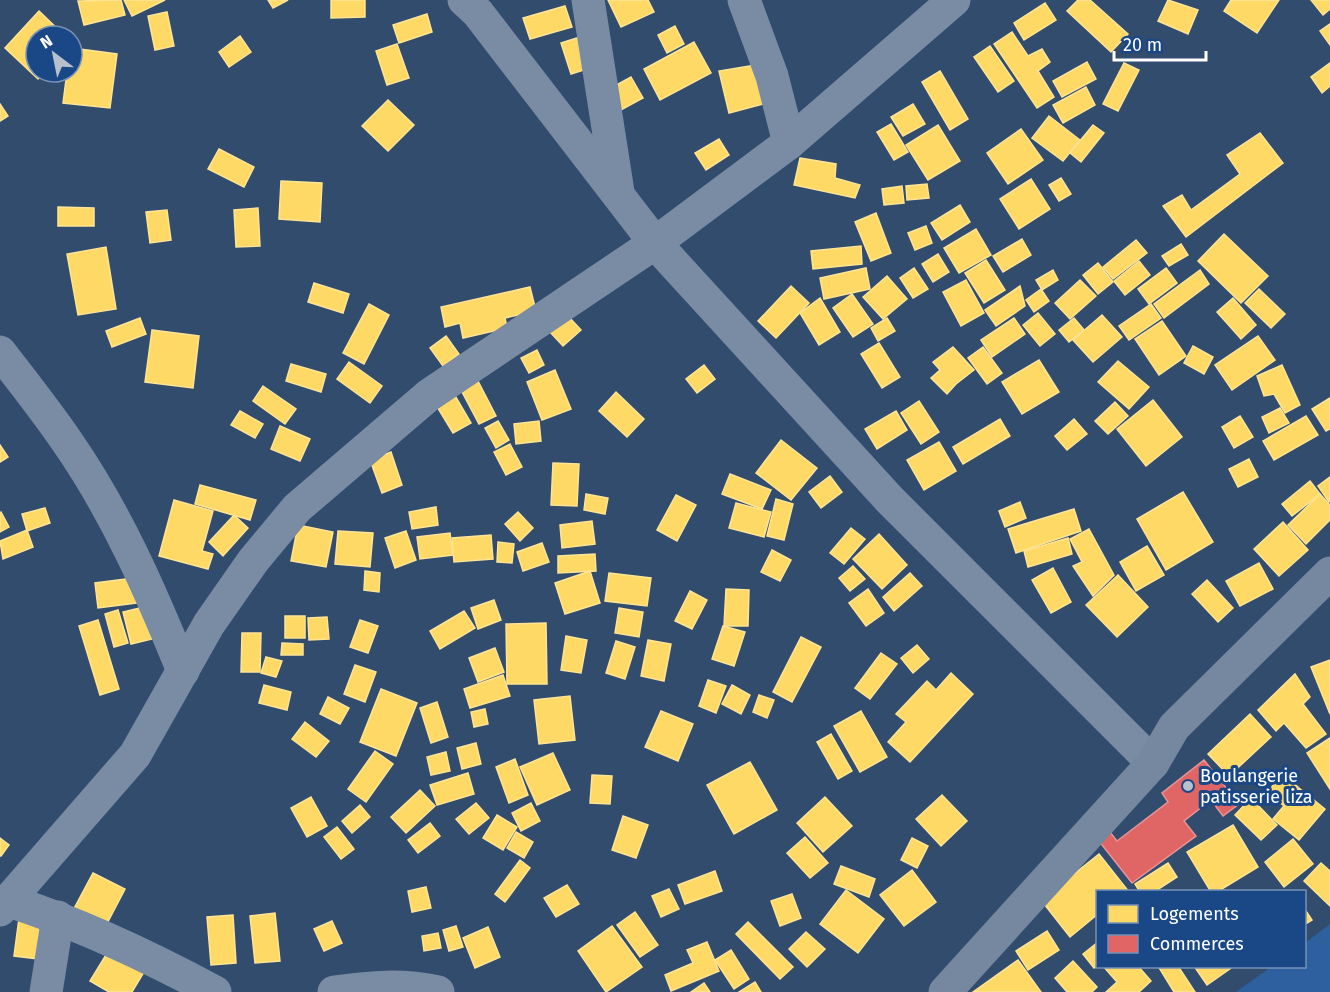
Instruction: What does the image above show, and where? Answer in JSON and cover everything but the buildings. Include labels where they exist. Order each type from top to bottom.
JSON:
[{"type":"main road","points":[[945,992],[1153,763],[1174,727],[1330,573]]},
{"type":"street","points":[[464,0],[477,13],[655,243],[889,499],[1153,763]]},
{"type":"street","points":[[588,0],[618,194]]},
{"type":"street","points":[[744,0],[772,76],[789,143]]},
{"type":"street","points":[[4,906],[135,755],[215,615],[253,561],[297,508],[429,395],[655,243],[789,143],[954,0]]},
{"type":"street","points":[[0,352],[69,444],[119,526],[151,591],[183,670]]},
{"type":"street","points":[[4,906],[58,916],[95,935],[128,946],[215,992]]},
{"type":"street","points":[[46,992],[58,916]]},
{"type":"street","points":[[334,992],[383,985],[411,986],[438,992]]},
{"type":"shaded area","points":[[1330,924],[1330,992],[1236,992],[1270,968],[1306,968],[1306,942]]},
{"type":"place","name":"Boulangerie patisserie liza","points":[[1188,786]]}]
